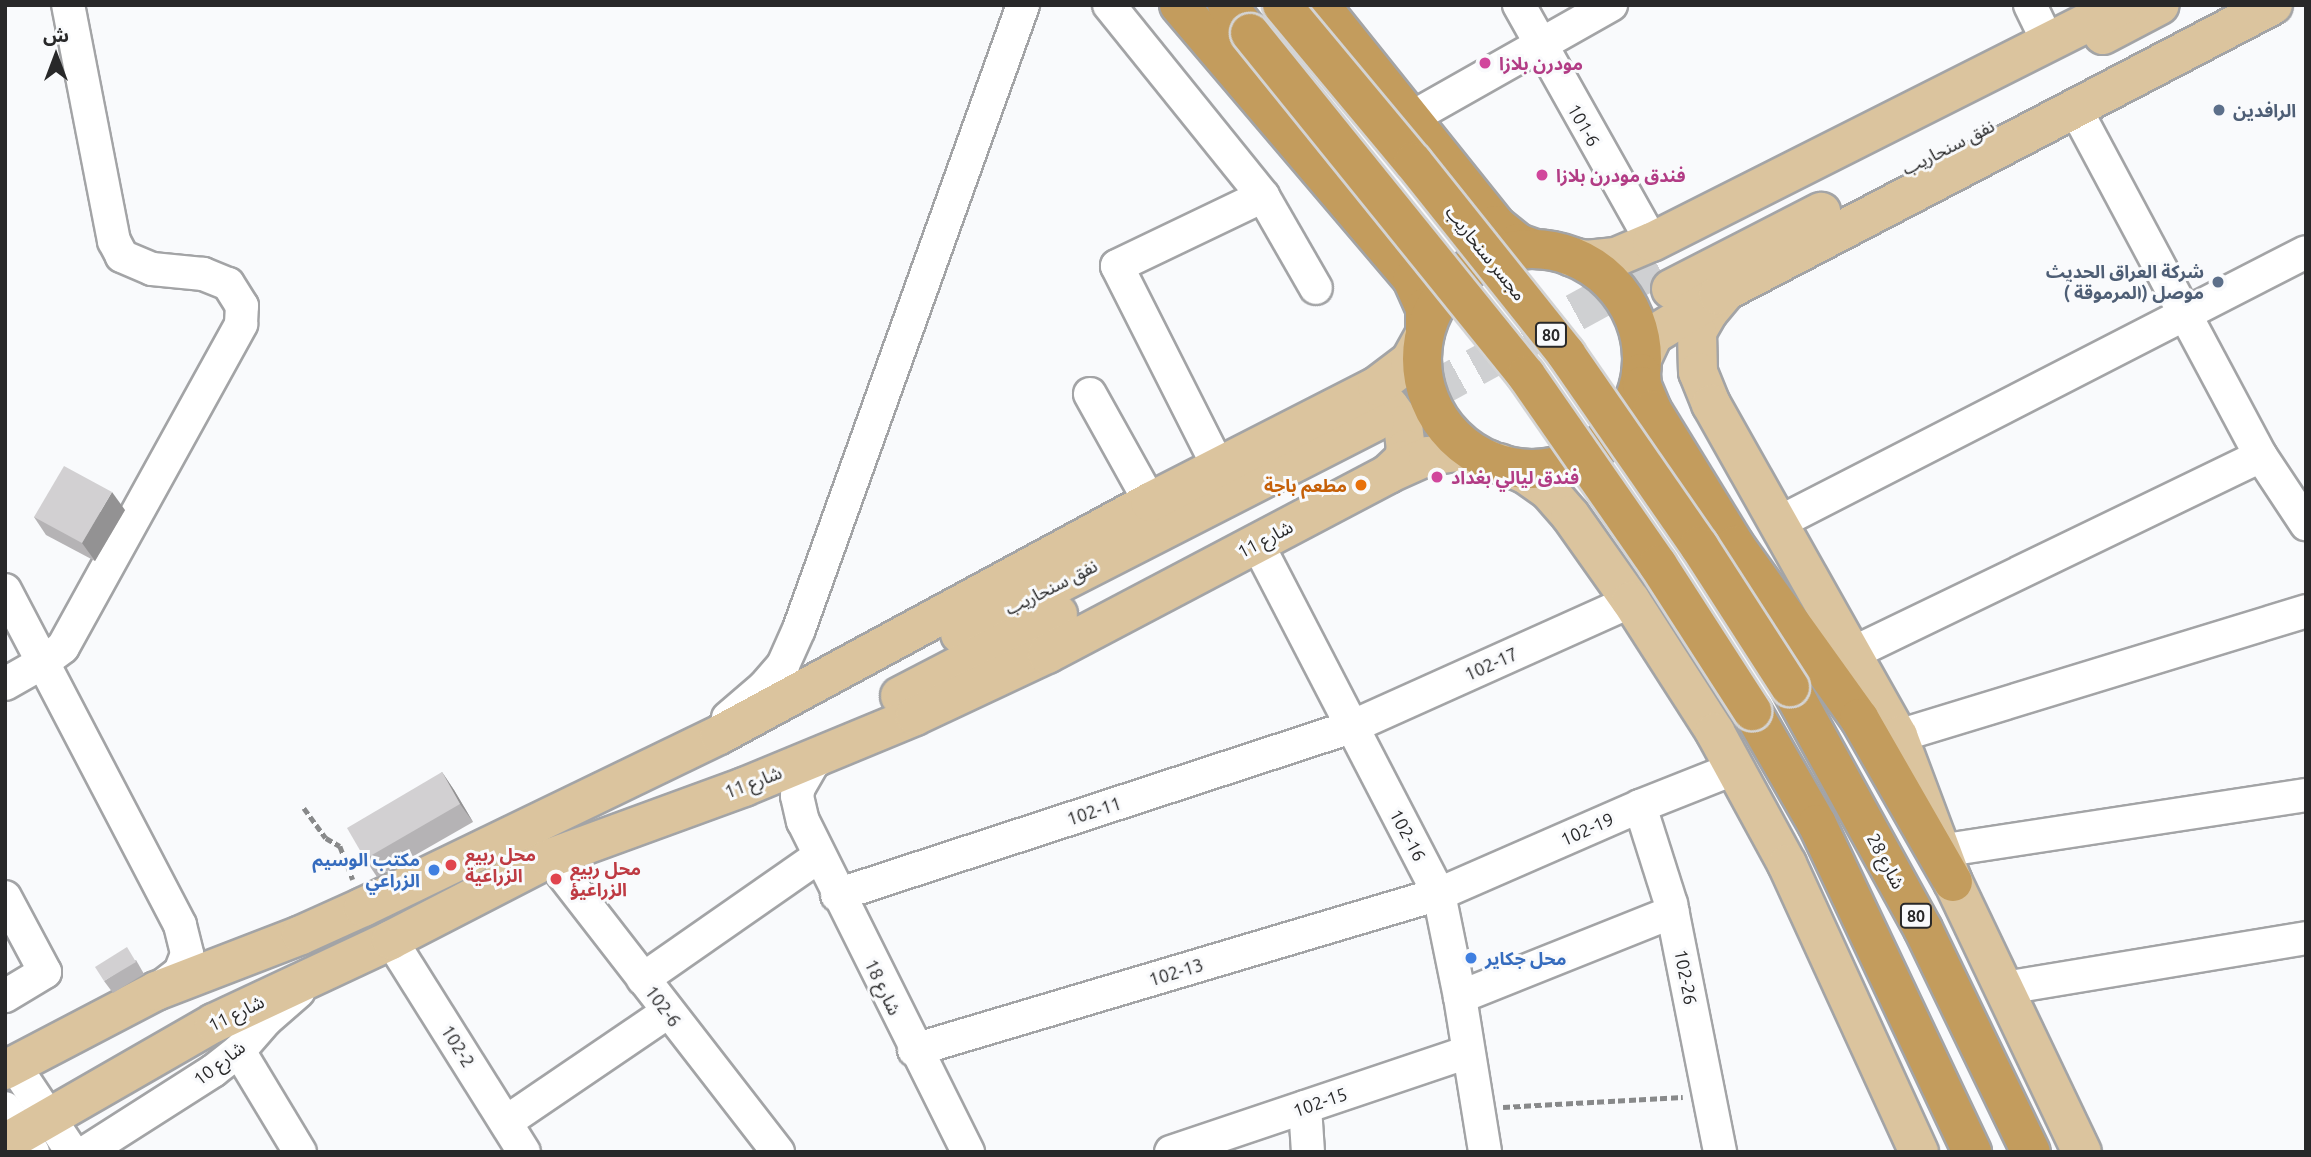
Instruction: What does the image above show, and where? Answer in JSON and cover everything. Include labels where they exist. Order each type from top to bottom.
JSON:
[{"type":"highway","points":[[1179,5],[1412,279],[1425,308],[1422,370],[1433,407],[1456,439],[1494,462],[1527,468],[1547,468],[1566,463],[1592,450],[1615,431],[1635,397],[1641,366]]},
{"type":"highway","name":"مجسر سنحاريب","points":[[1283,5],[1566,354],[1699,546],[1790,687]]},
{"type":"highway","points":[[1320,5],[1496,225],[1518,243],[1535,250],[1572,257],[1607,279],[1626,302],[1638,329],[1642,386],[1652,410],[1735,545],[1858,718],[1946,867]]},
{"type":"highway","name":"80","points":[[1238,19],[1478,313],[1555,415],[1658,565],[1752,711],[1817,824],[1972,1152]]},
{"type":"highway","points":[[1424,333],[1441,295],[1470,268],[1506,252],[1535,250]]},
{"type":"highway","name":"شارع 28","points":[[1790,687],[1923,929],[2031,1152]]},
{"type":"main road","points":[[2122,5],[1688,225],[1657,244],[1652,254],[1653,278],[1658,289],[1674,302],[1699,304],[2076,110],[2273,5]]},
{"type":"main road","name":"نفق سنحاريب","points":[[1662,265],[2160,5]]},
{"type":"main road","name":"نفق سنحاريب","points":[[1662,265],[2226,5]]},
{"type":"main road","points":[[1572,257],[1600,260],[1616,257],[1662,265],[1688,225]]},
{"type":"main road","points":[[1641,366],[1653,335],[1722,293]]},
{"type":"main road","points":[[1722,293],[1697,332],[1698,372],[1711,404],[1898,736],[1946,867],[2082,1152]]},
{"type":"main road","points":[[10,1067],[156,991],[253,954],[363,907],[666,758],[719,735],[1150,502],[1398,372],[1410,361],[1424,333]]},
{"type":"main road","points":[[1343,403],[1355,400],[1379,401],[1396,414],[1406,437],[1402,460],[1383,446]]},
{"type":"main road","name":"نفق سنحاريب","points":[[719,735],[799,709],[872,679],[1383,446]]},
{"type":"main road","name":"نفق سنحاريب","points":[[735,790],[880,707],[1383,446]]},
{"type":"main road","name":"شارع 11","points":[[23,1131],[214,1023],[391,940],[550,858],[735,790],[915,716],[1047,654],[1257,543],[1383,446],[1428,456],[1457,452],[1525,474],[1549,491],[1581,530],[1631,601],[1736,768],[1787,864],[1919,1152]]},
{"type":"street","points":[[5,684],[42,663],[63,646],[241,324],[242,306],[228,284],[203,274],[152,269],[122,256],[114,241],[68,5]]},
{"type":"street","points":[[666,758],[741,709],[783,665],[818,576],[1023,5]]},
{"type":"street","points":[[1109,5],[1263,195],[1315,288]]},
{"type":"street","name":"101-6","points":[[1519,5],[1538,44],[1662,265]]},
{"type":"street","points":[[1411,118],[1611,5]]},
{"type":"street","points":[[2030,5],[2048,42]]},
{"type":"street","points":[[2076,110],[2261,456],[2306,523]]},
{"type":"street","points":[[1218,466],[1117,266],[1263,195]]},
{"type":"street","points":[[1778,523],[2186,316],[2306,252]]},
{"type":"street","points":[[1090,394],[1150,502]]},
{"type":"street","points":[[1851,654],[2261,456]]},
{"type":"street","name":"102-16","points":[[1257,543],[1439,894],[1460,997],[1485,1152]]},
{"type":"street","points":[[5,590],[180,925],[193,940],[214,951],[236,956],[253,954]]},
{"type":"street","name":"102-17","points":[[1351,727],[1631,601]]},
{"type":"street","points":[[1898,736],[2306,611]]},
{"type":"street","name":"102-11","points":[[837,895],[1351,727]]},
{"type":"street","points":[[803,821],[797,796],[799,787],[813,763],[830,750]]},
{"type":"street","name":"102-19","points":[[1439,894],[1640,806],[1736,768]]},
{"type":"street","points":[[735,790],[783,801],[803,821]]},
{"type":"street","points":[[1946,867],[2306,795]]},
{"type":"street","name":"102-26","points":[[1640,806],[1673,912],[1720,1152]]},
{"type":"street","name":"شارع 18","points":[[803,821],[914,1050],[968,1152]]},
{"type":"street","points":[[643,979],[819,856]]},
{"type":"street","name":"102-6","points":[[550,858],[770,1149]]},
{"type":"street","name":"102-13","points":[[914,1050],[1439,894]]},
{"type":"street","points":[[5,897],[45,972],[5,996]]},
{"type":"street","points":[[1460,997],[1673,912]]},
{"type":"street","points":[[156,991],[180,972],[187,954],[180,925]]},
{"type":"street","points":[[2005,988],[2306,938]]},
{"type":"street","name":"102-2","points":[[391,940],[524,1152]]},
{"type":"street","name":"شارع 10","points":[[86,1152],[239,1051],[266,1020],[299,992],[343,962]]},
{"type":"street","points":[[506,1122],[667,1012]]},
{"type":"street","points":[[239,1051],[300,1152]]},
{"type":"street","name":"102-15","points":[[1171,1152],[1204,1146],[1305,1107],[1468,1052]]},
{"type":"street","points":[[10,1067],[23,1131],[72,1152]]},
{"type":"street","points":[[1305,1107],[1308,1152]]},
{"type":"path","points":[[304,808],[326,838],[340,846],[363,907]]},
{"type":"path","points":[[1478,1109],[1709,1096]]},
{"type":"building","points":[[64,466],[112,492],[82,543],[34,517]]},
{"type":"building","points":[[442,772],[460,804],[365,859],[347,828]]},
{"type":"building","points":[[127,947],[136,962],[104,981],[95,967]]},
{"type":"tunnel","points":[[1375,422],[1663,264]]},
{"type":"place","name":"مودرن بلازا","points":[[1485,63]]},
{"type":"place","name":"الرافدين","points":[[2219,110]]},
{"type":"place","name":"فندق مودرن بلازا","points":[[1542,175]]},
{"type":"place","name":"شركة العراق الحديث ( المرموقة) موصل","points":[[2218,282]]},
{"type":"place","name":"فندق ليالي بغداد","points":[[1437,477]]},
{"type":"place","name":"مطعم باجة","points":[[1361,485]]},
{"type":"place","name":"محل ربيع الزراعية","points":[[451,865]]},
{"type":"place","name":"مكتب الوسيم الزراعي","points":[[434,870]]},
{"type":"place","name":"محل ربيع الزراعيؤ","points":[[556,879]]},
{"type":"place","name":"محل جكاير","points":[[1471,958]]}]
